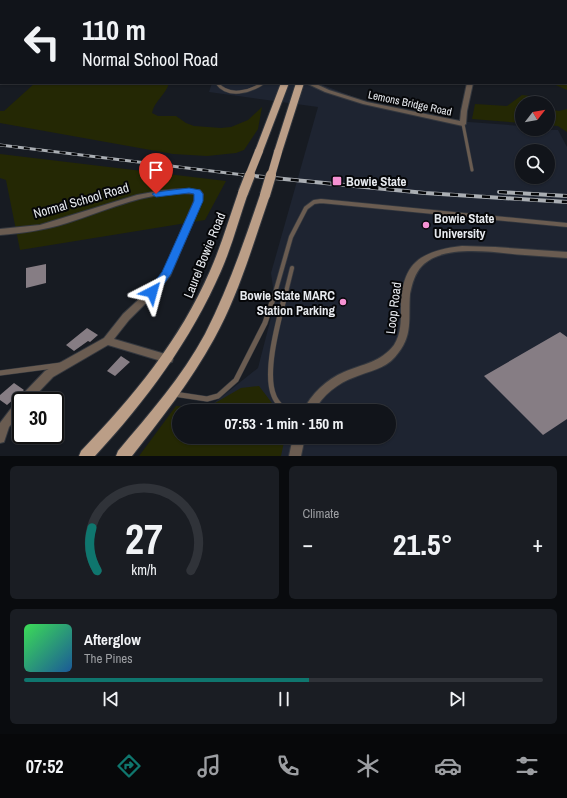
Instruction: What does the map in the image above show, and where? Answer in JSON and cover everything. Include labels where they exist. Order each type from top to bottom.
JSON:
[{"type":"main road","name":"Laurel Bowie Road","points":[[86,456],[111,430],[168,359],[200,304],[216,269],[243,192],[285,84]]},
{"type":"main road","points":[[123,456],[173,394],[209,337],[227,300],[239,272],[300,84]]},
{"type":"street","name":"Lemons Bridge Road","points":[[311,84],[338,96],[358,102],[463,124]]},
{"type":"street","points":[[463,124],[470,84]]},
{"type":"street","name":"Normal School Road","points":[[0,232],[44,226],[141,197],[179,191],[197,192],[199,194],[198,201],[166,274],[152,292],[126,316],[107,341],[48,374],[31,392]]},
{"type":"street","name":"Loop Road","points":[[313,404],[329,386],[352,373],[379,364],[390,356],[400,345],[406,329],[407,286],[414,270],[425,259],[444,251],[464,248],[567,255]]},
{"type":"street","points":[[107,341],[168,359]]},
{"type":"street","points":[[0,438],[2,424],[12,413]]},
{"type":"street","points":[[295,456],[298,444]]},
{"type":"lane","points":[[217,84],[219,88],[225,91],[236,92],[261,84]]},
{"type":"lane","points":[[463,124],[472,170]]},
{"type":"lane","points":[[173,394],[207,399],[218,396],[236,380],[265,322],[278,285],[291,237],[306,208],[314,202],[321,200],[567,225]]},
{"type":"lane","points":[[280,404],[273,394],[270,377],[274,344],[292,268]]},
{"type":"lane","points":[[0,373],[65,364]]},
{"type":"shaded area","name":"Bowie State University","points":[[212,84],[321,84],[364,101],[455,121],[515,125],[515,136],[555,136],[555,130],[558,130],[567,147],[567,456],[145,456],[172,441],[172,444],[396,444],[396,404],[213,404],[258,368],[275,302],[271,273],[318,107],[209,92]]},
{"type":"green space","points":[[34,84],[168,84],[155,105],[152,113],[158,116],[176,116],[186,123],[194,126],[221,128],[231,127],[248,120],[262,107],[258,129],[244,150],[236,153],[207,156],[173,154],[0,123],[0,111],[4,111]]},
{"type":"green space","points":[[553,84],[567,84],[567,90]]},
{"type":"green space","points":[[515,100],[515,122],[472,119],[475,104],[507,106]]},
{"type":"green space","points":[[567,109],[567,132],[555,126],[555,110]]},
{"type":"green space","points":[[0,154],[226,181],[205,220],[20,250],[6,180],[0,178]]},
{"type":"green space","points":[[259,386],[273,404],[213,404],[241,388]]},
{"type":"green space","points":[[172,411],[172,444],[284,444],[281,456],[139,456]]},
{"type":"building","points":[[46,264],[46,283],[26,288],[26,268]]},
{"type":"building","points":[[87,328],[98,335],[90,342],[88,341],[74,351],[66,345]]},
{"type":"building","points":[[560,332],[567,337],[567,419],[543,435],[484,376]]},
{"type":"building","points":[[121,356],[130,362],[115,376],[107,371]]},
{"type":"building","points":[[14,383],[24,390],[22,392],[12,392],[12,401],[7,405],[0,400],[0,395]]},
{"type":"railway","points":[[0,145],[247,175]]},
{"type":"railway","points":[[243,175],[247,175]]},
{"type":"railway","points":[[247,175],[425,193],[567,202]]},
{"type":"railway","points":[[247,175],[252,176]]},
{"type":"railway","points":[[499,192],[567,196]]},
{"type":"place","name":"Bowie State","points":[[337,181]]},
{"type":"place","name":"Bowie State University","points":[[426,225]]},
{"type":"place","name":"Bowie State MARC Station Parking","points":[[343,302]]},
{"type":"route","points":[[152,292],[166,274],[198,201],[199,194],[197,192],[189,191],[156,194]]}]
